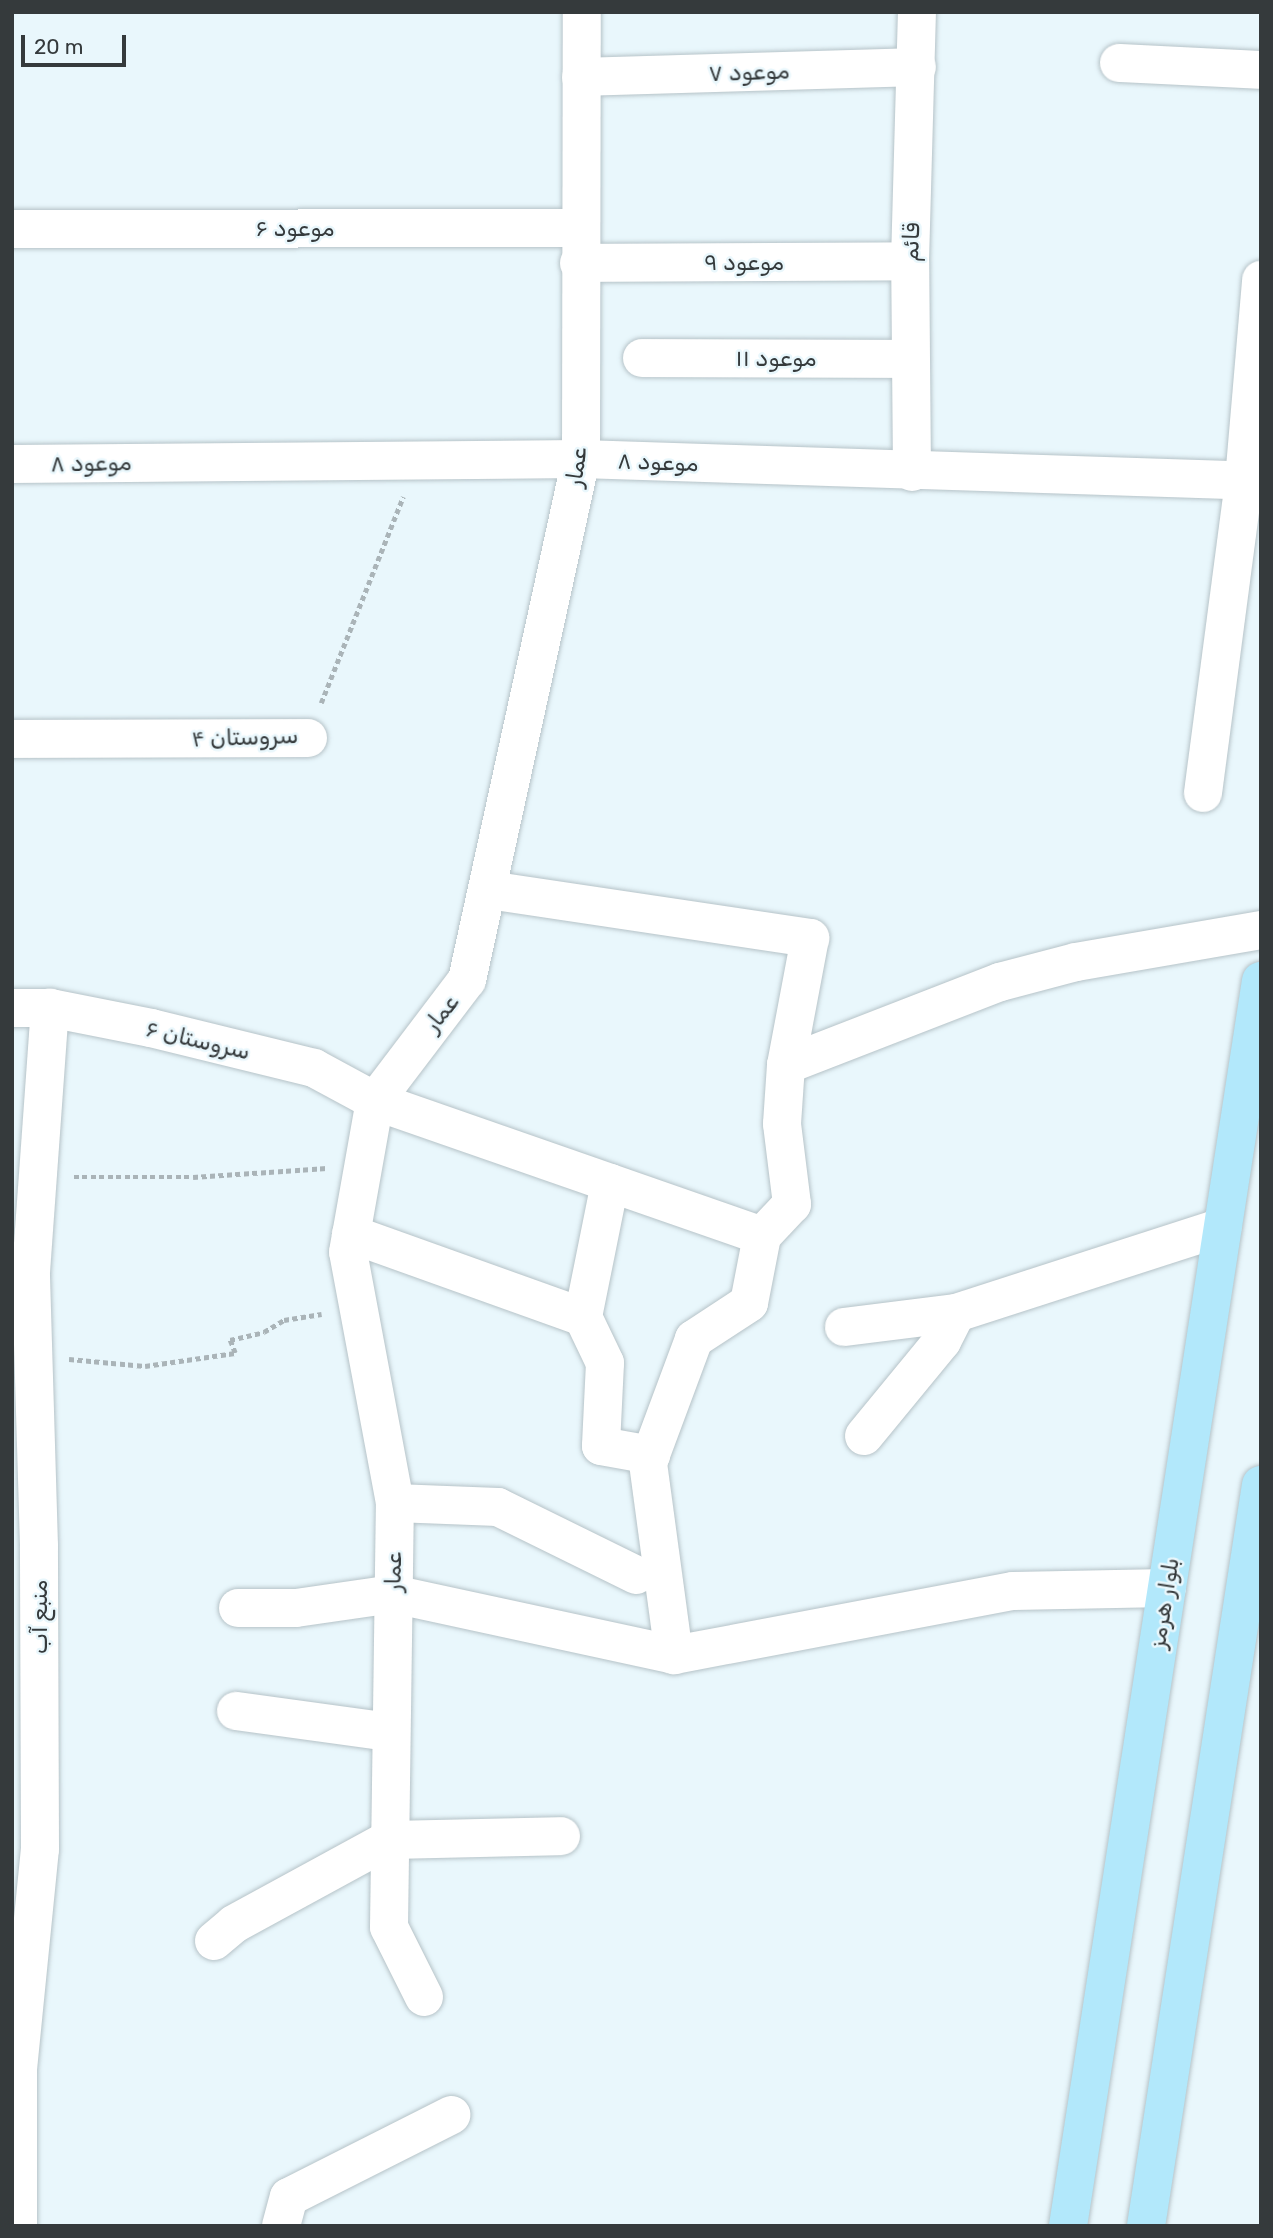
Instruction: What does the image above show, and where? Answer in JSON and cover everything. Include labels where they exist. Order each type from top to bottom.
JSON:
[{"type":"main road","name":"بلوار هرمز","points":[[1064,2224],[1167,1588],[1261,981]]},
{"type":"main road","points":[[1146,2226],[1261,1485]]},
{"type":"street","name":"عمار","points":[[424,1997],[389,1927],[388,1840],[395,1503],[356,1308],[348,1252],[375,1101],[467,980],[489,890],[580,459],[582,12]]},
{"type":"street","name":"قائم","points":[[912,472],[910,261],[917,12]]},
{"type":"street","points":[[1119,63],[1261,70]]},
{"type":"street","name":"موعود ۷","points":[[581,77],[916,67]]},
{"type":"street","name":"موعود ۶","points":[[12,229],[579,245]]},
{"type":"street","name":"موعود ۹","points":[[579,245],[910,261]]},
{"type":"street","points":[[1203,793],[1253,481],[1261,280]]},
{"type":"street","name":"موعود ۱۱","points":[[642,358],[910,359]]},
{"type":"street","name":"موعود ۸","points":[[12,464],[580,459],[912,472],[1253,481]]},
{"type":"street","name":"سروستان ۴","points":[[12,739],[307,738]]},
{"type":"street","points":[[489,890],[810,938],[786,1065],[782,1124],[792,1204],[762,1236],[749,1303],[694,1339],[648,1463],[674,1655]]},
{"type":"street","points":[[786,1065],[1000,982],[1076,962],[1261,930]]},
{"type":"street","name":"سروستان ۶","points":[[12,1008],[50,1008],[314,1068],[375,1101],[762,1236]]},
{"type":"street","name":"منبع آب","points":[[15,2206],[15,2069],[21,1928],[40,1849],[34,1356],[22,1272],[38,1177],[50,1008]]},
{"type":"street","points":[[610,1183],[583,1317],[605,1363],[601,1446],[651,1455]]},
{"type":"street","points":[[844,1327],[956,1313],[1222,1227]]},
{"type":"street","points":[[351,1234],[583,1317]]},
{"type":"street","points":[[864,1436],[942,1341],[956,1313]]},
{"type":"street","points":[[395,1503],[498,1507],[636,1575]]},
{"type":"street","points":[[238,1608],[296,1608],[393,1594],[674,1655],[1013,1591],[1167,1588]]},
{"type":"street","points":[[236,1711],[390,1732]]},
{"type":"street","points":[[214,1941],[234,1924],[388,1840],[561,1836]]},
{"type":"street","points":[[281,2226],[289,2196],[452,2115]]},
{"type":"path","name":"سروستان ۴","points":[[307,738],[417,460]]},
{"type":"path","points":[[38,1177],[193,1177],[363,1166]]},
{"type":"path","points":[[34,1356],[145,1366],[235,1353],[230,1340],[264,1332],[284,1320],[356,1308]]}]
